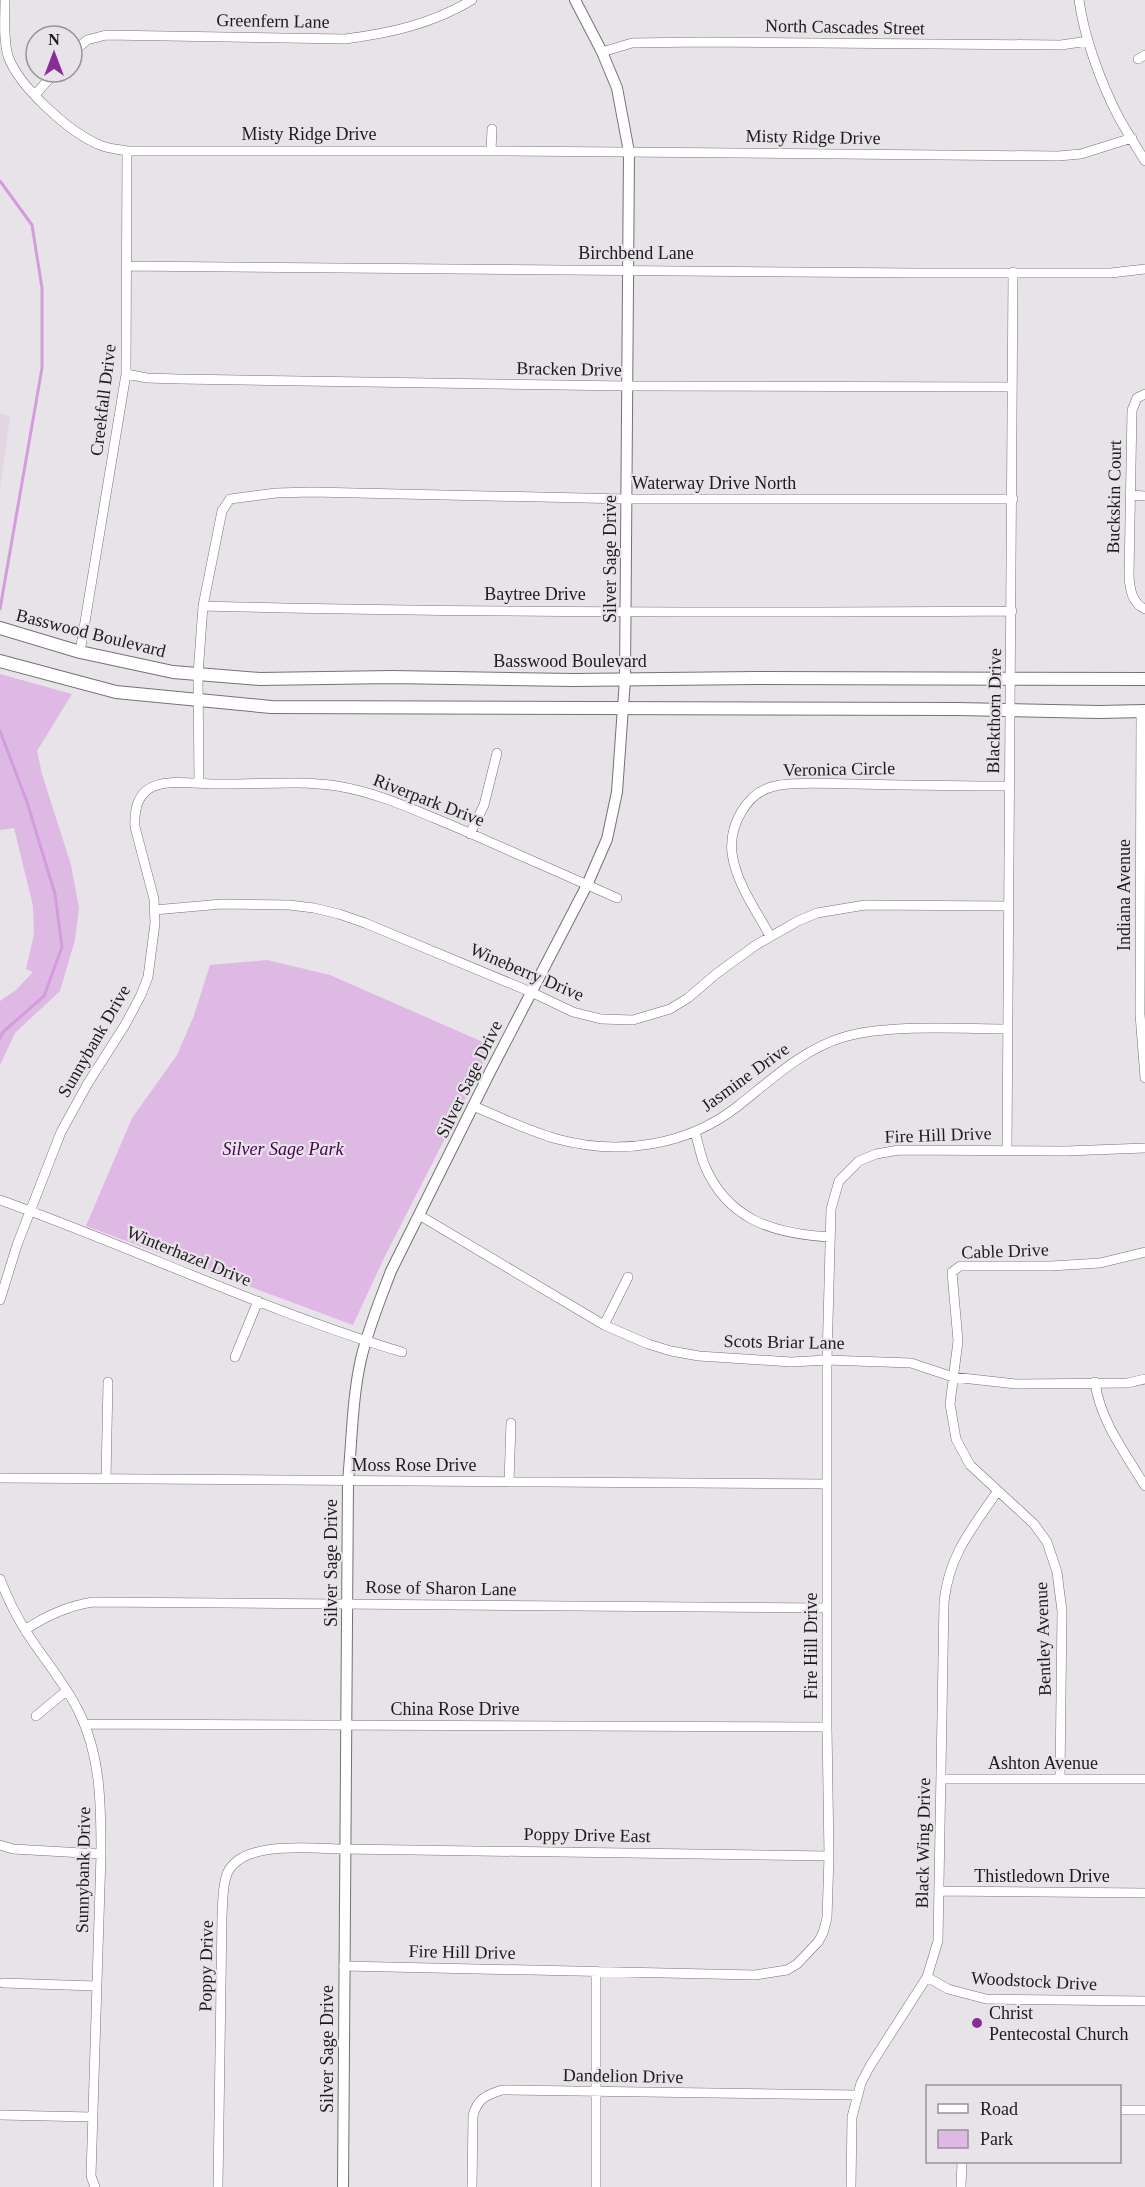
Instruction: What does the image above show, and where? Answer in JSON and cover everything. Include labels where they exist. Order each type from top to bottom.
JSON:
[{"type":"main road","name":"Basswood Boulevard","points":[[0,628],[80,651],[174,672],[260,679],[392,677],[1145,679]]},
{"type":"main road","points":[[6,663],[116,692],[199,702],[303,708],[1143,711]]},
{"type":"street","name":"Misty Ridge Drive","points":[[5,0],[5,29],[9,57],[26,86],[78,133],[108,148],[128,151],[491,151],[1058,156],[1082,154],[1132,138]]},
{"type":"street","name":"Greenfern Lane","points":[[84,43],[106,35],[345,39],[406,29],[455,10],[472,0]]},
{"type":"street","name":"Silver Sage Drive","points":[[343,2187],[348,1481],[356,1388],[366,1342],[391,1271],[587,885],[607,839],[617,792],[625,679],[629,152],[617,88],[602,52],[575,0]]},
{"type":"street","points":[[1079,0],[1088,40],[1106,92],[1145,160]]},
{"type":"street","name":"North Cascades Street","points":[[602,52],[632,43],[1061,45],[1088,40]]},
{"type":"street","points":[[35,95],[45,84]]},
{"type":"street","points":[[491,151],[492,129]]},
{"type":"street","name":"Creekfall Drive","points":[[80,651],[126,374],[128,151]]},
{"type":"street","name":"Birchbend Lane","points":[[126,266],[1112,273],[1145,269]]},
{"type":"street","name":"Blackthorn Drive","points":[[1007,1150],[1013,272]]},
{"type":"street","name":"Bracken Drive","points":[[126,374],[147,378],[179,379],[627,386],[1012,387]]},
{"type":"street","name":"Buckskin Court","points":[[1141,607],[1130,592],[1129,576],[1132,410],[1137,398],[1145,394]]},
{"type":"street","name":"Waterway Drive North","points":[[203,606],[222,511],[225,503],[235,498],[312,492],[627,499],[1013,499]]},
{"type":"street","points":[[1131,495],[1145,496]]},
{"type":"street","points":[[199,783],[198,674],[203,606]]},
{"type":"street","name":"Baytree Drive","points":[[203,606],[830,613],[1012,611]]},
{"type":"street","name":"Indiana Avenue","points":[[1143,711],[1140,1014],[1145,1078]]},
{"type":"street","points":[[470,834],[484,805],[497,753]]},
{"type":"street","name":"Riverpark Drive","points":[[145,792],[150,787],[163,783],[294,783],[337,786],[368,793],[406,806],[617,898]]},
{"type":"street","name":"Veronica Circle","points":[[770,936],[742,885],[734,866],[732,850],[734,828],[740,814],[759,793],[775,786],[821,784],[1009,786]]},
{"type":"street","name":"Sunnybank Drive","points":[[0,1300],[17,1245],[66,1124],[141,995],[148,977],[155,923],[154,899],[135,827],[138,804],[145,792]]},
{"type":"street","name":"Wineberry Drive","points":[[154,910],[222,904],[289,905],[314,908],[365,923],[573,1011],[601,1019],[633,1020],[670,1009],[770,936],[816,913],[865,905],[1008,906]]},
{"type":"street","name":"Jasmine Drive","points":[[473,1106],[532,1131],[578,1144],[606,1147],[650,1144],[673,1140],[695,1132],[726,1115],[804,1055],[845,1037],[871,1032],[908,1030],[1008,1029]]},
{"type":"street","points":[[695,1132],[704,1164],[722,1194],[749,1219],[783,1232],[830,1237]]},
{"type":"street","name":"Fire Hill Drive","points":[[344,1966],[756,1975],[787,1970],[818,1942],[827,1918],[829,1856],[827,1360],[831,1209],[834,1192],[839,1181],[858,1161],[876,1154],[899,1150],[1066,1151],[1145,1148]]},
{"type":"street","name":"Winterhazel Drive","points":[[0,1200],[366,1342],[402,1352]]},
{"type":"street","name":"Scots Briar Lane","points":[[419,1215],[604,1325],[671,1351],[699,1356],[791,1362],[827,1360],[911,1363],[953,1377],[1016,1384],[1128,1383],[1145,1379]]},
{"type":"street","name":"Cable Drive","points":[[956,1357],[958,1341],[952,1272],[960,1266],[1051,1266],[1100,1263],[1145,1252]]},
{"type":"street","points":[[604,1325],[628,1277]]},
{"type":"street","points":[[236,1357],[258,1301]]},
{"type":"street","name":"Bentley Avenue","points":[[956,1357],[950,1404],[956,1439],[970,1465],[1034,1524],[1047,1542],[1057,1572],[1062,1611],[1060,1779]]},
{"type":"street","points":[[106,1479],[108,1382]]},
{"type":"street","points":[[1095,1383],[1105,1418],[1145,1486]]},
{"type":"street","points":[[510,1482],[511,1423]]},
{"type":"street","name":"Moss Rose Drive","points":[[0,1478],[827,1484]]},
{"type":"street","name":"Black Wing Drive","points":[[851,2187],[851,2130],[857,2095],[870,2066],[927,1977],[938,1941],[946,1583],[961,1546],[997,1492]]},
{"type":"street","name":"Sunnybank Drive","points":[[0,1579],[25,1630],[78,1710],[95,1758],[99,1782],[101,1854],[91,2176],[95,2187]]},
{"type":"street","name":"Rose of Sharon Lane","points":[[25,1630],[44,1616],[72,1605],[93,1602],[827,1608]]},
{"type":"street","points":[[36,1716],[66,1691]]},
{"type":"street","name":"China Rose Drive","points":[[84,1724],[827,1727]]},
{"type":"street","name":"Ashton Avenue","points":[[941,1779],[1145,1779]]},
{"type":"street","points":[[0,1845],[13,1849],[101,1854]]},
{"type":"street","name":"Poppy Drive East","points":[[345,1848],[829,1856]]},
{"type":"street","name":"Poppy Drive","points":[[218,2187],[222,1916],[227,1872],[234,1863],[247,1855],[265,1849],[345,1848]]},
{"type":"street","name":"Thistledown Drive","points":[[939,1892],[1145,1893]]},
{"type":"street","points":[[596,1971],[596,2187]]},
{"type":"street","name":"Woodstock Drive","points":[[927,1977],[948,1989],[986,1999],[1145,2001]]},
{"type":"street","points":[[3,1983],[96,1986]]},
{"type":"street","name":"Dandelion Drive","points":[[472,2187],[473,2116],[476,2105],[480,2099],[502,2090],[857,2095]]},
{"type":"street","points":[[1121,2110],[1145,2110]]},
{"type":"street","points":[[0,2115],[92,2117]]},
{"type":"street","points":[[961,2187],[962,2163]]},
{"type":"shaded area","points":[[0,413],[10,417],[0,490]]},
{"type":"green space","points":[[0,674],[72,694],[37,751],[71,865],[79,908],[75,940],[60,991],[15,1033],[0,1065],[0,1001],[16,990],[33,972],[26,969],[34,934],[33,906],[14,828],[0,830]]},
{"type":"green space","name":"Silver Sage Park","points":[[267,960],[330,975],[492,1046],[384,1258],[353,1325],[86,1226],[132,1118],[177,1055],[193,1018],[210,965]]},
{"type":"waterway","points":[[0,181],[32,225],[42,288],[42,368],[0,609]]},
{"type":"waterway","points":[[0,731],[27,802],[55,894],[62,947],[44,996],[3,1032],[0,1038]]},
{"type":"place","name":"Christ Pentecostal Church","points":[[977,2023]]}]
